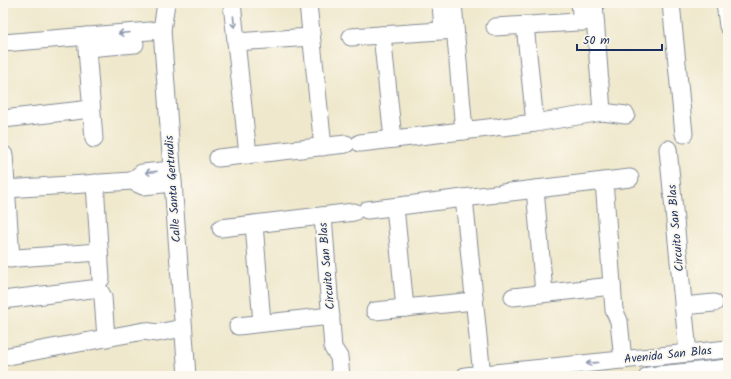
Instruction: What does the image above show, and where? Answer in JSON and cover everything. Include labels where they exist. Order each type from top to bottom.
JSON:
[{"type":"street","name":"Calle Santa Gertrudis","points":[[166,3],[162,35],[187,376]]},
{"type":"street","points":[[232,3],[242,41]]},
{"type":"street","points":[[244,3],[242,41],[248,155]]},
{"type":"street","points":[[441,3],[449,30],[464,131]]},
{"type":"street","points":[[449,30],[453,3]]},
{"type":"street","points":[[580,3],[588,22],[602,112]]},
{"type":"street","points":[[588,22],[594,3]]},
{"type":"street","points":[[671,3],[684,134]]},
{"type":"street","points":[[725,3],[728,26]]},
{"type":"street","points":[[308,4],[323,147]]},
{"type":"street","points":[[495,27],[588,22]]},
{"type":"street","points":[[525,25],[535,123]]},
{"type":"street","points":[[351,37],[449,30]]},
{"type":"street","points":[[3,44],[87,42],[162,35]]},
{"type":"street","points":[[382,35],[393,139]]},
{"type":"street","points":[[242,41],[311,37]]},
{"type":"street","points":[[87,42],[94,138]]},
{"type":"street","points":[[3,119],[92,109]]},
{"type":"street","points":[[218,158],[535,123],[602,112],[626,115]]},
{"type":"street","name":"Circuito San Blas","points":[[668,149],[688,354]]},
{"type":"street","points":[[4,155],[7,259],[99,252]]},
{"type":"street","points":[[6,189],[132,181],[142,173],[172,177]]},
{"type":"street","name":"Circuito San Blas","points":[[221,228],[630,178]]},
{"type":"street","points":[[604,181],[614,310],[619,320],[617,361]]},
{"type":"street","points":[[95,183],[101,279]]},
{"type":"street","points":[[536,189],[544,293]]},
{"type":"street","points":[[464,198],[475,376]]},
{"type":"street","points":[[395,207],[405,308]]},
{"type":"street","name":"Circuito San Blas","points":[[323,216],[334,348],[339,357],[341,376]]},
{"type":"street","points":[[254,224],[262,323]]},
{"type":"street","points":[[513,297],[612,286]]},
{"type":"street","points":[[3,300],[91,289],[99,290],[103,297],[106,338]]},
{"type":"street","points":[[375,312],[470,301]]},
{"type":"street","points":[[683,306],[714,303]]},
{"type":"street","name":"Circuito San Blas","points":[[238,326],[331,316]]},
{"type":"street","points":[[3,357],[144,331],[155,322],[183,323]]},
{"type":"street","name":"Circuito San Blas","points":[[330,376],[328,358],[334,348]]},
{"type":"street","name":"Avenida San Blas","points":[[475,376],[728,349]]},
{"type":"street","name":"Avenida San Blas","points":[[648,376],[690,374],[728,368]]}]
